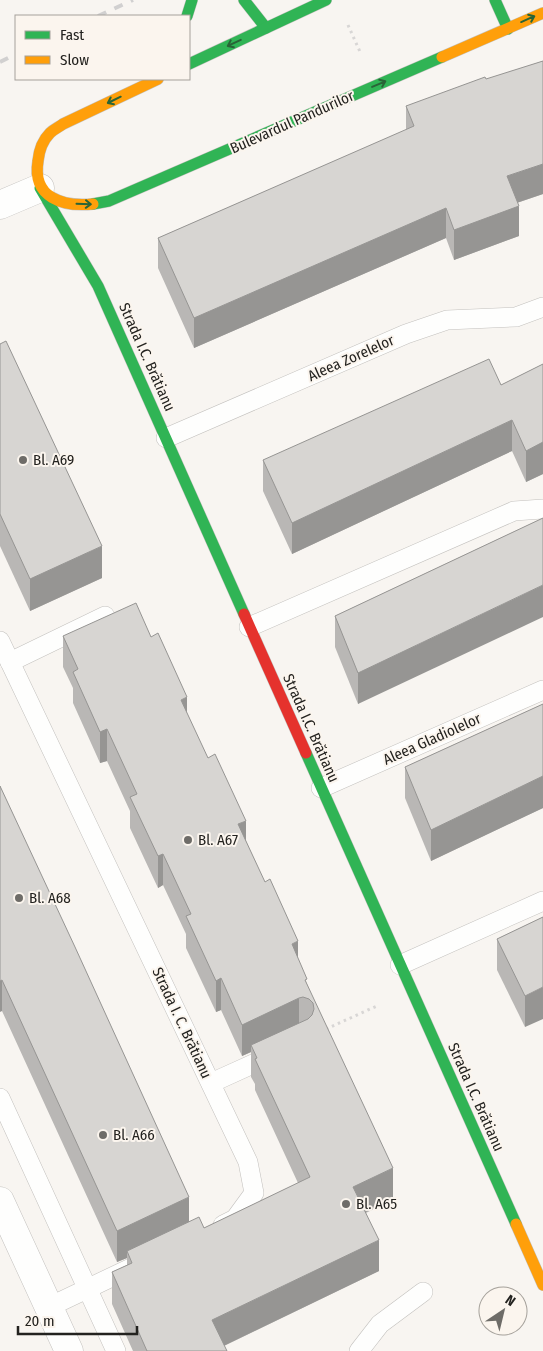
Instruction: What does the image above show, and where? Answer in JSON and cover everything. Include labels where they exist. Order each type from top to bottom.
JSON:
[{"type":"street","points":[[187,15],[192,0]]},
{"type":"street","points":[[244,0],[266,28]]},
{"type":"street","points":[[190,64],[326,0]]},
{"type":"street","points":[[495,0],[508,29]]},
{"type":"street","name":"Bulevardul Pandurilor","points":[[40,188],[52,198],[70,204],[87,206],[109,201],[543,13]]},
{"type":"street","points":[[0,205],[40,188],[37,176],[37,160],[43,144],[51,132],[63,124],[153,80]]},
{"type":"street","name":"Strada I.C. Brătianu","points":[[40,188],[98,286],[542,1281]]},
{"type":"street","points":[[0,1202],[69,1351]]},
{"type":"lane","name":"Aleea Zorelelor","points":[[166,438],[406,334],[447,320],[516,317],[543,307]]},
{"type":"lane","points":[[249,627],[514,511],[543,509]]},
{"type":"lane","points":[[10,662],[105,616]]},
{"type":"lane","name":"Strada I. C. Brătianu","points":[[0,641],[248,1162],[254,1193],[235,1220],[209,1232]]},
{"type":"lane","name":"Aleea Gladiolelor","points":[[321,788],[543,690]]},
{"type":"lane","points":[[400,966],[543,901]]},
{"type":"lane","points":[[211,1084],[303,1040]]},
{"type":"lane","points":[[0,1098],[116,1351]]},
{"type":"lane","points":[[49,1307],[148,1260]]},
{"type":"lane","points":[[359,1351],[380,1324],[423,1292]]},
{"type":"path","points":[[344,17],[376,85]]},
{"type":"path","points":[[303,1040],[411,990]]},
{"type":"building","points":[[543,61],[543,164],[507,176],[519,206],[454,230],[446,208],[194,318],[158,238],[414,126],[406,106],[485,77],[486,79]]},
{"type":"building","name":"Bl. A69","points":[[6,341],[102,546],[30,579],[0,514],[0,344]]},
{"type":"building","points":[[489,359],[501,385],[543,364],[543,442],[526,451],[512,420],[292,523],[263,460]]},
{"type":"building","points":[[543,518],[543,585],[358,673],[335,616]]},
{"type":"building","points":[[136,603],[151,637],[158,633],[187,697],[181,700],[208,758],[215,754],[246,821],[238,824],[265,882],[270,879],[298,941],[292,944],[307,979],[305,980],[393,1168],[353,1187],[379,1240],[212,1320],[227,1351],[147,1351],[112,1272],[132,1263],[127,1251],[199,1217],[204,1228],[310,1177],[255,1059],[257,1058],[251,1045],[308,1019],[314,1009],[313,1003],[303,997],[242,1025],[221,978],[216,981],[186,916],[191,914],[163,854],[158,856],[130,797],[137,794],[107,729],[100,732],[73,672],[78,669],[63,636]]},
{"type":"building","points":[[543,704],[543,776],[431,830],[405,767]]},
{"type":"building","points":[[0,786],[189,1197],[117,1231],[2,980],[0,981]]},
{"type":"building","points":[[543,917],[543,987],[525,996],[497,939]]},
{"type":"railway","points":[[100,15],[133,0]]},
{"type":"railway","points":[[0,62],[15,54]]},
{"type":"traffic: fast","points":[[187,15],[192,0]]},
{"type":"traffic: fast","points":[[244,0],[266,28]]},
{"type":"traffic: fast","points":[[190,64],[326,0]]},
{"type":"traffic: fast","points":[[495,0],[508,29]]},
{"type":"traffic: fast","points":[[93,204],[109,201],[442,57]]},
{"type":"traffic: fast","points":[[40,188],[98,286],[244,614]]},
{"type":"traffic: fast","points":[[306,753],[516,1224]]},
{"type":"traffic: slow","points":[[442,57],[543,13]]},
{"type":"traffic: slow","points":[[93,204],[71,204],[52,198],[45,192],[37,174],[43,142],[53,130],[63,124],[156,80]]},
{"type":"traffic: slow","points":[[516,1224],[543,1285]]},
{"type":"traffic: jam","points":[[244,614],[306,753]]},
{"type":"place","name":"Bl. A69","points":[[23,460]]},
{"type":"place","name":"Bl. A67","points":[[188,840]]},
{"type":"place","name":"Bl. A68","points":[[19,898]]},
{"type":"place","name":"Bl. A66","points":[[103,1135]]},
{"type":"place","name":"Bl. A65","points":[[346,1204]]}]
